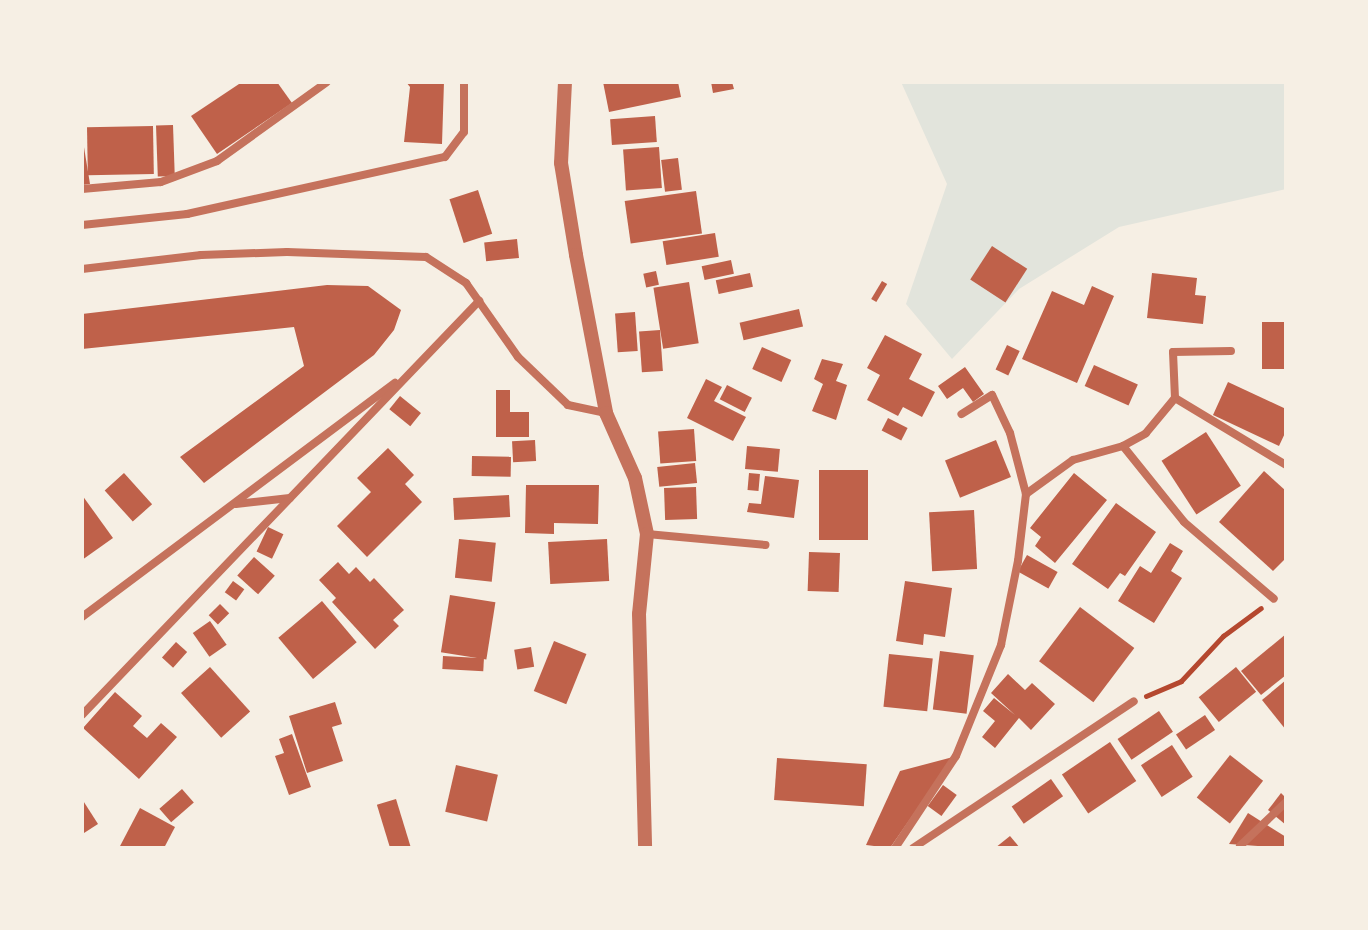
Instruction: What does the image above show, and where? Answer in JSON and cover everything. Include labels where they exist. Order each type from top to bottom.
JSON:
[{"type":"street","points":[[82,189],[161,182],[217,161],[327,82]]},
{"type":"street","points":[[82,225],[187,214],[445,157],[464,132],[464,82]]},
{"type":"street","points":[[565,82],[561,163],[606,413],[635,478],[647,534],[639,614],[645,848]]},
{"type":"street","points":[[82,269],[273,252],[426,257],[466,283],[518,357],[568,405],[606,413]]},
{"type":"street","points":[[82,715],[479,301]]},
{"type":"street","points":[[1026,494],[1073,460],[1123,446],[1146,433],[1175,398],[1173,352],[1231,351]]},
{"type":"street","points":[[82,617],[417,366]]},
{"type":"street","points":[[895,848],[956,756],[1001,645],[1026,494],[1010,433],[992,395],[962,414]]},
{"type":"street","points":[[1175,398],[1286,465]]},
{"type":"street","points":[[1123,446],[1184,522],[1274,599]]},
{"type":"street","points":[[235,504],[290,498]]},
{"type":"street","points":[[647,534],[765,545]]},
{"type":"street","points":[[913,848],[1134,701]]},
{"type":"street","points":[[1240,846],[1286,802]]},
{"type":"path","points":[[1134,701],[1181,681],[1223,636],[1274,599]]},
{"type":"shaded area","points":[[901,82],[1286,82],[1286,189],[1119,227],[1019,289],[952,359],[906,304],[947,184]]},
{"type":"building","points":[[242,82],[277,82],[292,103],[217,154],[191,116]]},
{"type":"building","points":[[406,82],[444,82],[442,144],[404,142],[410,87]]},
{"type":"building","points":[[603,82],[678,82],[681,97],[609,112]]},
{"type":"building","points":[[711,82],[732,82],[734,89],[713,93]]},
{"type":"building","points":[[655,116],[657,142],[612,145],[610,119]]},
{"type":"building","points":[[173,125],[175,176],[158,177],[156,126]]},
{"type":"building","points":[[153,126],[154,174],[88,175],[87,127]]},
{"type":"building","points":[[82,135],[90,184],[82,185]]},
{"type":"building","points":[[659,147],[662,188],[626,190],[623,150]]},
{"type":"building","points":[[678,158],[682,190],[665,192],[661,160]]},
{"type":"building","points":[[478,190],[492,234],[464,243],[449,199]]},
{"type":"building","points":[[696,191],[702,234],[631,244],[625,201]]},
{"type":"building","points":[[715,233],[719,257],[666,265],[663,241]]},
{"type":"building","points":[[517,239],[519,258],[486,261],[484,242]]},
{"type":"building","points":[[992,246],[1027,269],[1005,302],[970,280]]},
{"type":"building","points":[[731,260],[734,274],[705,280],[702,266]]},
{"type":"building","points":[[656,271],[659,285],[646,287],[643,274]]},
{"type":"building","points":[[750,273],[753,287],[719,294],[716,280]]},
{"type":"building","points":[[1152,273],[1197,278],[1195,295],[1206,296],[1203,324],[1147,318]]},
{"type":"building","points":[[882,281],[887,284],[876,302],[871,299]]},
{"type":"building","points":[[689,282],[699,343],[663,349],[653,288]]},
{"type":"building","points":[[327,285],[368,286],[401,310],[394,330],[374,355],[204,483],[180,457],[304,366],[294,327],[82,349],[82,314]]},
{"type":"building","points":[[1092,286],[1114,296],[1077,383],[1022,359],[1052,291],[1084,305]]},
{"type":"building","points":[[799,309],[803,327],[744,340],[740,323]]},
{"type":"building","points":[[635,312],[638,351],[618,352],[615,313]]},
{"type":"building","points":[[1262,322],[1286,322],[1286,369],[1262,369]]},
{"type":"building","points":[[660,330],[663,371],[642,372],[639,331]]},
{"type":"building","points":[[885,335],[922,354],[909,379],[935,392],[922,417],[903,407],[898,416],[867,400],[880,375],[867,368]]},
{"type":"building","points":[[1007,345],[1020,351],[1008,375],[996,369]]},
{"type":"building","points":[[762,347],[791,360],[781,382],[752,369]]},
{"type":"building","points":[[822,359],[843,364],[836,381],[847,385],[836,420],[812,411],[823,384],[814,379]]},
{"type":"building","points":[[1094,365],[1138,385],[1128,406],[1085,386]]},
{"type":"building","points":[[965,367],[984,394],[973,402],[963,388],[947,399],[938,386]]},
{"type":"building","points":[[706,379],[722,387],[714,401],[746,417],[733,441],[687,418]]},
{"type":"building","points":[[1228,382],[1286,409],[1286,431],[1279,446],[1213,415]]},
{"type":"building","points":[[727,385],[752,398],[745,412],[720,399]]},
{"type":"building","points":[[496,390],[510,390],[510,412],[529,412],[529,437],[496,437]]},
{"type":"building","points":[[400,396],[421,413],[410,426],[389,409]]},
{"type":"building","points":[[888,418],[908,428],[901,440],[882,430]]},
{"type":"building","points":[[694,429],[696,461],[660,463],[658,432]]},
{"type":"building","points":[[1206,432],[1241,486],[1196,515],[1162,461]]},
{"type":"building","points":[[535,440],[536,461],[513,462],[512,441]]},
{"type":"building","points":[[996,440],[1011,477],[960,498],[945,461]]},
{"type":"building","points":[[747,446],[780,449],[778,472],[745,469]]},
{"type":"building","points":[[388,448],[414,475],[405,484],[422,502],[367,557],[337,526],[371,492],[357,478]]},
{"type":"building","points":[[472,456],[511,457],[511,477],[472,476]]},
{"type":"building","points":[[695,463],[697,483],[659,487],[657,467]]},
{"type":"building","points":[[819,470],[868,470],[868,540],[819,540]]},
{"type":"building","points":[[1264,471],[1286,491],[1286,558],[1273,571],[1219,522]]},
{"type":"building","points":[[124,473],[152,504],[133,522],[105,490]]},
{"type":"building","points":[[749,473],[760,474],[758,491],[748,490]]},
{"type":"building","points":[[1074,473],[1107,500],[1055,563],[1035,546],[1041,537],[1030,528]]},
{"type":"building","points":[[765,476],[799,480],[794,518],[747,512],[749,503],[761,504]]},
{"type":"building","points":[[526,485],[599,485],[598,524],[554,523],[554,534],[525,533]]},
{"type":"building","points":[[696,487],[697,519],[665,520],[664,488]]},
{"type":"building","points":[[82,495],[113,538],[82,560]]},
{"type":"building","points":[[509,495],[510,517],[454,520],[453,498]]},
{"type":"building","points":[[1116,503],[1156,532],[1125,576],[1120,573],[1108,589],[1072,564]]},
{"type":"building","points":[[974,510],[977,569],[932,571],[929,512]]},
{"type":"building","points":[[268,527],[283,534],[272,559],[257,551]]},
{"type":"building","points":[[459,539],[496,543],[492,582],[455,578]]},
{"type":"building","points":[[607,539],[609,581],[550,584],[548,542]]},
{"type":"building","points":[[1170,543],[1183,551],[1171,571],[1182,578],[1154,623],[1118,601],[1140,566],[1151,573]]},
{"type":"building","points":[[809,552],[840,553],[839,592],[808,591]]},
{"type":"building","points":[[1027,555],[1058,572],[1048,589],[1018,572]]},
{"type":"building","points":[[254,557],[275,576],[258,594],[237,576]]},
{"type":"building","points":[[338,562],[349,574],[356,567],[370,582],[374,578],[404,610],[393,620],[399,626],[375,649],[332,602],[336,598],[319,580]]},
{"type":"building","points":[[233,581],[244,589],[236,601],[225,592]]},
{"type":"building","points":[[905,581],[952,588],[945,637],[924,634],[923,645],[896,641]]},
{"type":"building","points":[[450,595],[495,602],[486,659],[441,652]]},
{"type":"building","points":[[322,601],[357,642],[313,679],[278,638]]},
{"type":"building","points":[[220,604],[229,613],[218,625],[209,615]]},
{"type":"building","points":[[1080,607],[1134,648],[1093,702],[1039,661]]},
{"type":"building","points":[[210,621],[227,645],[209,657],[193,633]]},
{"type":"building","points":[[1286,634],[1286,675],[1261,695],[1241,671]]},
{"type":"building","points":[[554,641],[586,654],[566,704],[534,691]]},
{"type":"building","points":[[176,642],[187,652],[173,668],[162,658]]},
{"type":"building","points":[[531,647],[534,667],[517,669],[514,650]]},
{"type":"building","points":[[940,651],[974,655],[967,714],[933,710]]},
{"type":"building","points":[[889,654],[933,659],[927,711],[883,707]]},
{"type":"building","points":[[443,656],[484,658],[483,671],[442,669]]},
{"type":"building","points":[[210,667],[250,712],[221,738],[181,693]]},
{"type":"building","points":[[1236,667],[1256,692],[1219,722],[1199,697]]},
{"type":"building","points":[[1008,674],[1025,690],[1032,683],[1055,704],[1031,730],[1019,718],[995,748],[982,737],[995,721],[983,711],[994,698],[1015,715],[991,693]]},
{"type":"building","points":[[1286,680],[1286,730],[1262,700]]},
{"type":"building","points":[[115,692],[142,716],[133,726],[147,738],[161,723],[177,737],[139,779],[83,728]]},
{"type":"building","points":[[335,702],[342,724],[332,727],[343,761],[307,773],[289,716]]},
{"type":"building","points":[[1159,711],[1173,732],[1132,760],[1118,739]]},
{"type":"building","points":[[1205,715],[1215,730],[1186,749],[1176,735]]},
{"type":"building","points":[[292,734],[311,787],[289,795],[275,756],[284,753],[279,739]]},
{"type":"building","points":[[1110,742],[1136,781],[1088,813],[1062,774]]},
{"type":"building","points":[[1172,745],[1193,777],[1162,797],[1141,765]]},
{"type":"building","points":[[1230,755],[1263,781],[1230,823],[1197,798]]},
{"type":"building","points":[[953,757],[890,848],[866,845],[900,771]]},
{"type":"building","points":[[777,758],[867,764],[864,806],[774,800]]},
{"type":"building","points":[[456,765],[498,775],[487,821],[445,812]]},
{"type":"building","points":[[1051,779],[1063,796],[1024,824],[1012,807]]},
{"type":"building","points":[[943,785],[957,795],[941,816],[928,806]]},
{"type":"building","points":[[182,789],[194,803],[171,822],[159,809]]},
{"type":"building","points":[[1281,793],[1286,798],[1286,825],[1268,810]]},
{"type":"building","points":[[82,799],[98,824],[84,833],[82,830]]},
{"type":"building","points":[[396,799],[411,848],[390,848],[377,805]]},
{"type":"building","points":[[140,808],[175,827],[164,848],[119,848]]},
{"type":"building","points":[[1248,813],[1286,837],[1286,848],[1229,844]]},
{"type":"building","points":[[1010,836],[1020,848],[995,848]]}]
